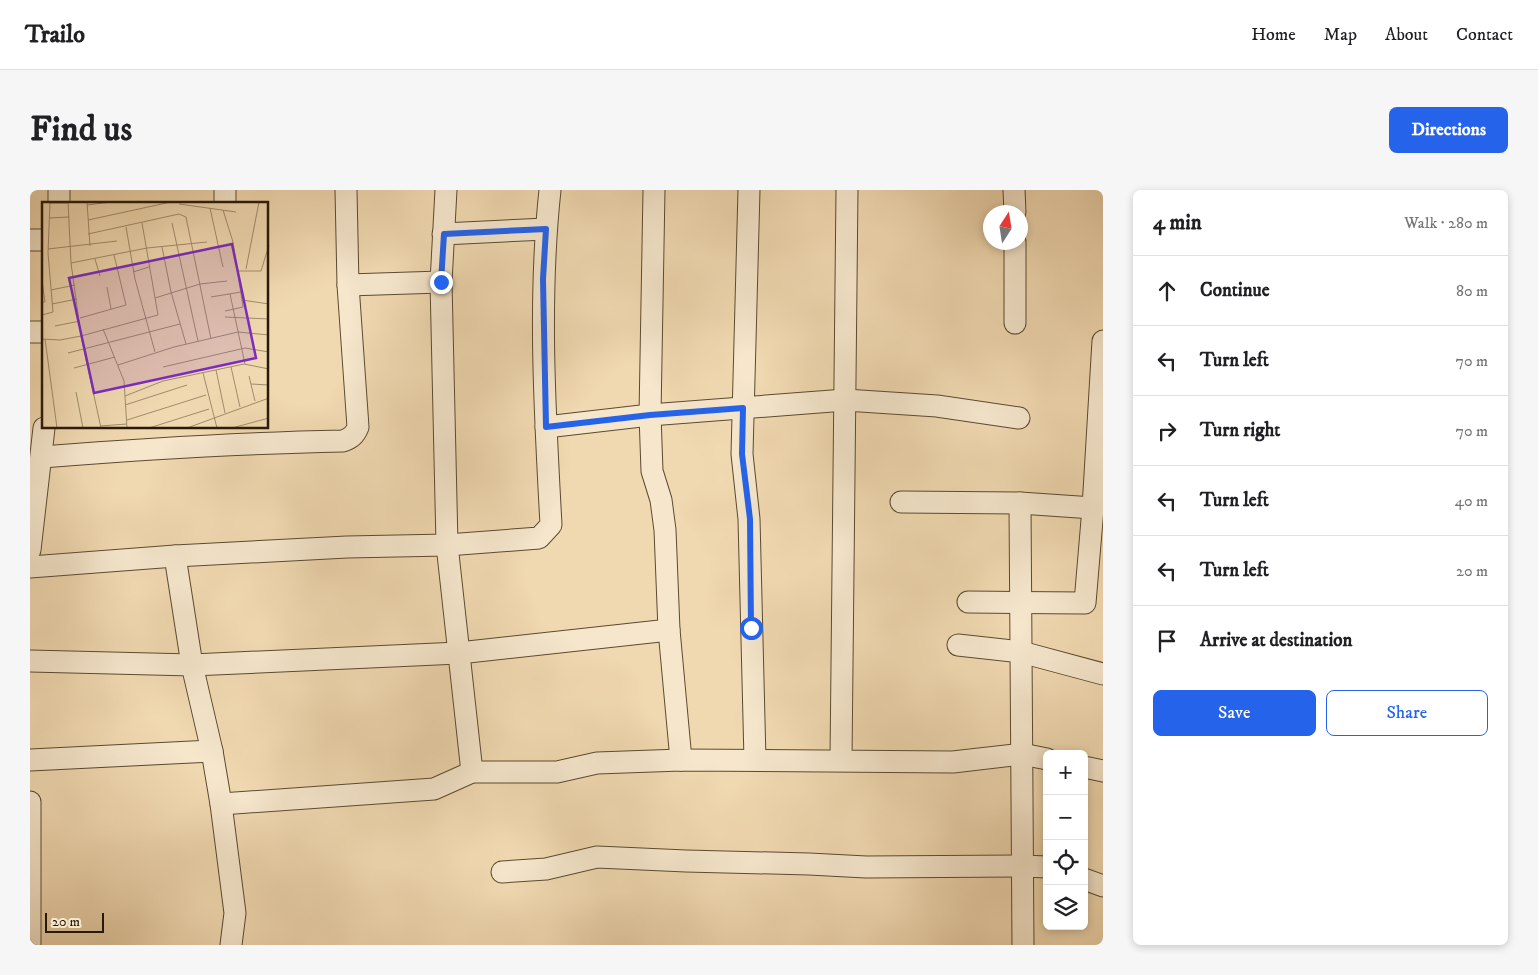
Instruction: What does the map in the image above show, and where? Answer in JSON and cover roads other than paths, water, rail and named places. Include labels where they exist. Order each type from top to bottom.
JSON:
[{"type":"street","points":[[37,467],[150,448],[252,435],[343,441],[350,439],[358,427],[348,285],[346,190]]},
{"type":"street","points":[[446,190],[441,282],[447,545],[472,772]]},
{"type":"street","points":[[30,567],[175,556],[347,547],[447,545],[540,538],[551,525],[546,427],[543,279],[550,190]]},
{"type":"street","points":[[654,190],[650,415],[652,471],[661,500],[665,530],[669,630],[681,760]]},
{"type":"street","points":[[749,190],[742,454],[750,519],[754,760]]},
{"type":"street","points":[[841,760],[847,190]]},
{"type":"street","points":[[1014,190],[1014,205]]},
{"type":"street","points":[[444,234],[546,229]]},
{"type":"street","points":[[1015,250],[1015,323]]},
{"type":"street","points":[[348,285],[441,282]]},
{"type":"street","points":[[968,602],[1085,603],[1096,564],[1093,508],[1103,341]]},
{"type":"street","points":[[546,427],[650,415],[845,400],[937,406],[1018,418]]},
{"type":"street","points":[[30,550],[37,467],[44,429]]},
{"type":"street","points":[[901,502],[1020,503],[1093,508]]},
{"type":"street","points":[[1020,503],[1023,945]]},
{"type":"street","points":[[175,556],[192,665],[212,751],[221,804],[235,913],[231,945]]},
{"type":"street","points":[[30,661],[192,665],[459,653],[669,630]]},
{"type":"street","points":[[958,645],[1021,652],[1103,674]]},
{"type":"street","points":[[30,760],[212,751]]},
{"type":"street","points":[[221,804],[434,789],[472,772],[558,772],[598,763],[681,760],[954,762],[1022,754],[1043,759]]},
{"type":"street","points":[[1088,768],[1103,771]]},
{"type":"street","points":[[30,802],[30,945]]},
{"type":"street","points":[[502,872],[546,869],[597,857],[866,867],[1043,867]]},
{"type":"street","points":[[1088,880],[1103,886]]}]
